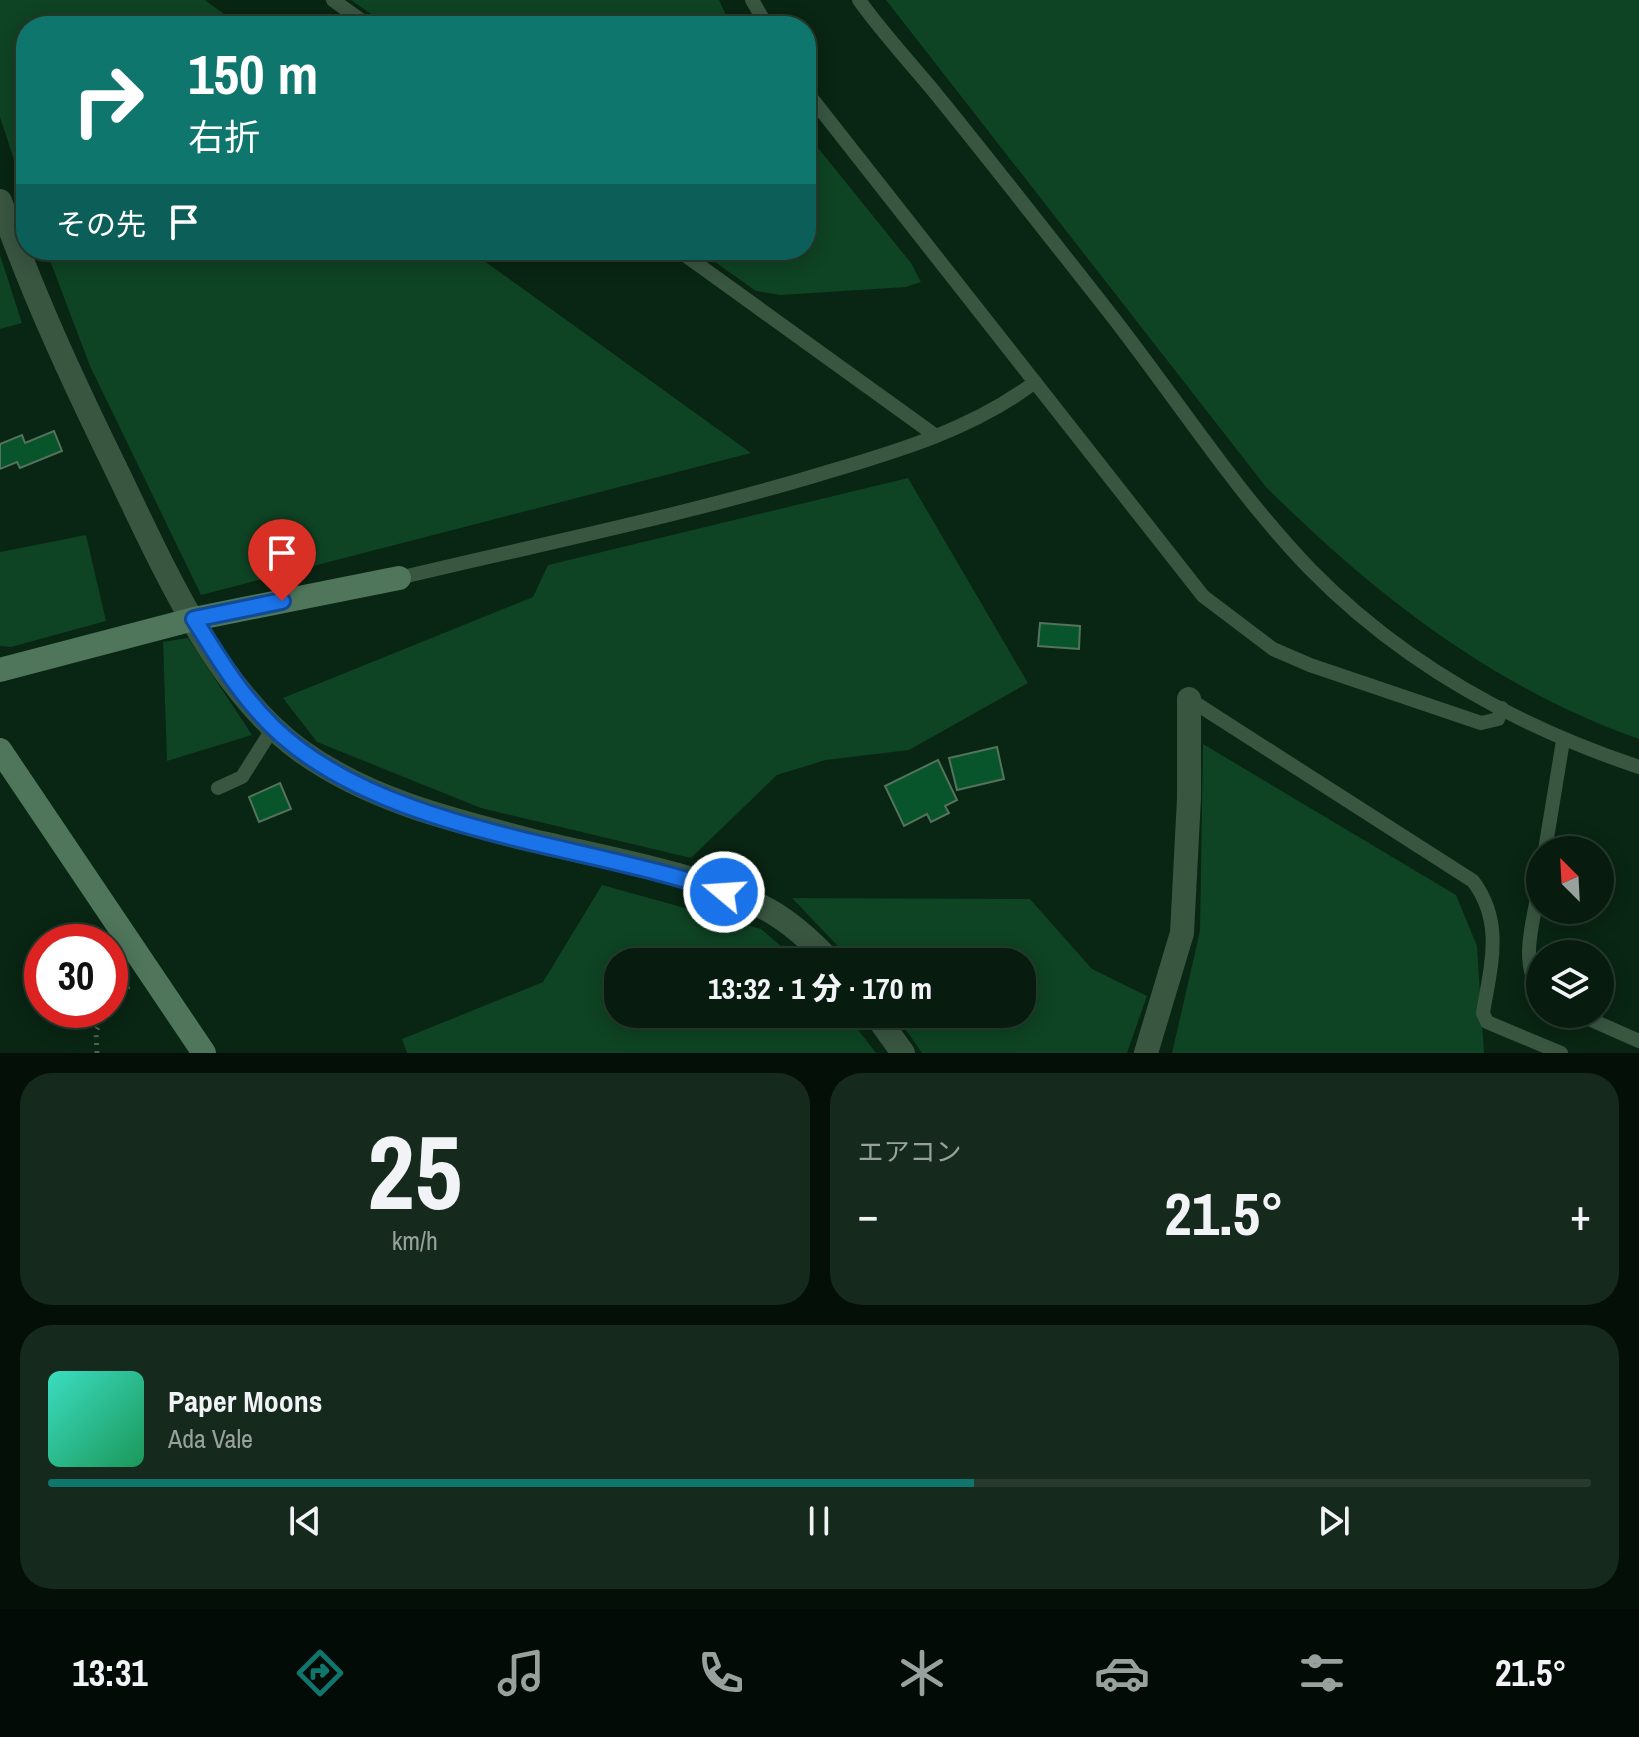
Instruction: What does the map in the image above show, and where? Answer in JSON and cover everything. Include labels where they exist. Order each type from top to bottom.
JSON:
[{"type":"street","points":[[0,201],[16,246]]},
{"type":"street","points":[[22,260],[150,541],[194,619],[244,696],[273,728],[302,751],[385,797],[437,816],[698,883],[751,901],[792,926],[816,948]]},
{"type":"street","points":[[0,670],[194,619],[399,578]]},
{"type":"street","points":[[1146,1053],[1182,933],[1189,798],[1189,699]]},
{"type":"street","points":[[0,750],[204,1053]]},
{"type":"street","points":[[885,1028],[903,1053]]},
{"type":"lane","points":[[333,0],[355,16]]},
{"type":"lane","points":[[859,0],[1120,327],[1241,487],[1308,567],[1383,636],[1452,682],[1563,741],[1639,767]]},
{"type":"lane","points":[[816,104],[1173,562],[1203,596],[1236,624],[1273,649],[1310,665],[1481,723],[1498,719],[1502,708]]},
{"type":"lane","points":[[692,260],[936,436]]},
{"type":"lane","points":[[399,578],[758,493],[936,436],[979,419],[1035,382]]},
{"type":"lane","points":[[1189,699],[1473,881],[1486,899],[1495,940],[1483,1013],[1487,1022],[1561,1053]]},
{"type":"lane","points":[[218,788],[242,777],[273,728]]},
{"type":"lane","points":[[1547,836],[1563,741]]},
{"type":"lane","points":[[1610,1028],[1639,1041]]},
{"type":"path","points":[[97,1053],[98,1028]]},
{"type":"green space","points":[[0,0],[205,0],[227,16],[16,16],[16,166],[0,117]]},
{"type":"green space","points":[[351,0],[719,0],[726,16],[374,16]]},
{"type":"green space","points":[[886,0],[1639,0],[1639,739],[1585,718],[1534,693],[1438,634],[1350,565],[1266,487]]},
{"type":"green space","points":[[816,145],[911,263],[921,282],[906,287],[781,295],[756,291],[712,260],[816,260]]},
{"type":"green space","points":[[0,255],[22,323],[0,329]]},
{"type":"green space","points":[[50,260],[483,260],[751,453],[201,595],[90,366]]},
{"type":"green space","points":[[908,478],[1028,683],[909,750],[826,760],[777,775],[691,858],[481,808],[317,742],[283,698],[533,597],[548,565]]},
{"type":"green space","points":[[86,535],[106,621],[11,647],[0,646],[0,552]]},
{"type":"green space","points":[[188,638],[252,735],[167,761],[163,642]]},
{"type":"green space","points":[[1203,744],[1456,895],[1477,946],[1484,1053],[1172,1053],[1200,931]]},
{"type":"green space","points":[[602,885],[761,929],[783,948],[604,948],[604,1028],[857,1028],[876,1053],[407,1053],[402,1039],[543,982]]},
{"type":"green space","points":[[792,898],[1030,899],[1092,969],[1147,996],[1127,1053],[922,1053],[905,1028],[1036,1028],[1036,948],[840,948]]},
{"type":"building","points":[[54,431],[62,451],[20,468],[17,462],[0,469],[0,444],[22,435],[25,443]]},
{"type":"building","points":[[1040,623],[1080,626],[1079,649],[1038,646]]},
{"type":"building","points":[[997,747],[1004,779],[957,790],[949,758]]},
{"type":"building","points":[[938,760],[957,800],[945,806],[949,813],[931,822],[927,814],[904,826],[885,786]]},
{"type":"building","points":[[280,783],[291,809],[259,822],[249,797]]},
{"type":"route","points":[[282,601],[194,619],[244,696],[273,728],[302,751],[385,797],[437,816],[724,892]]}]
